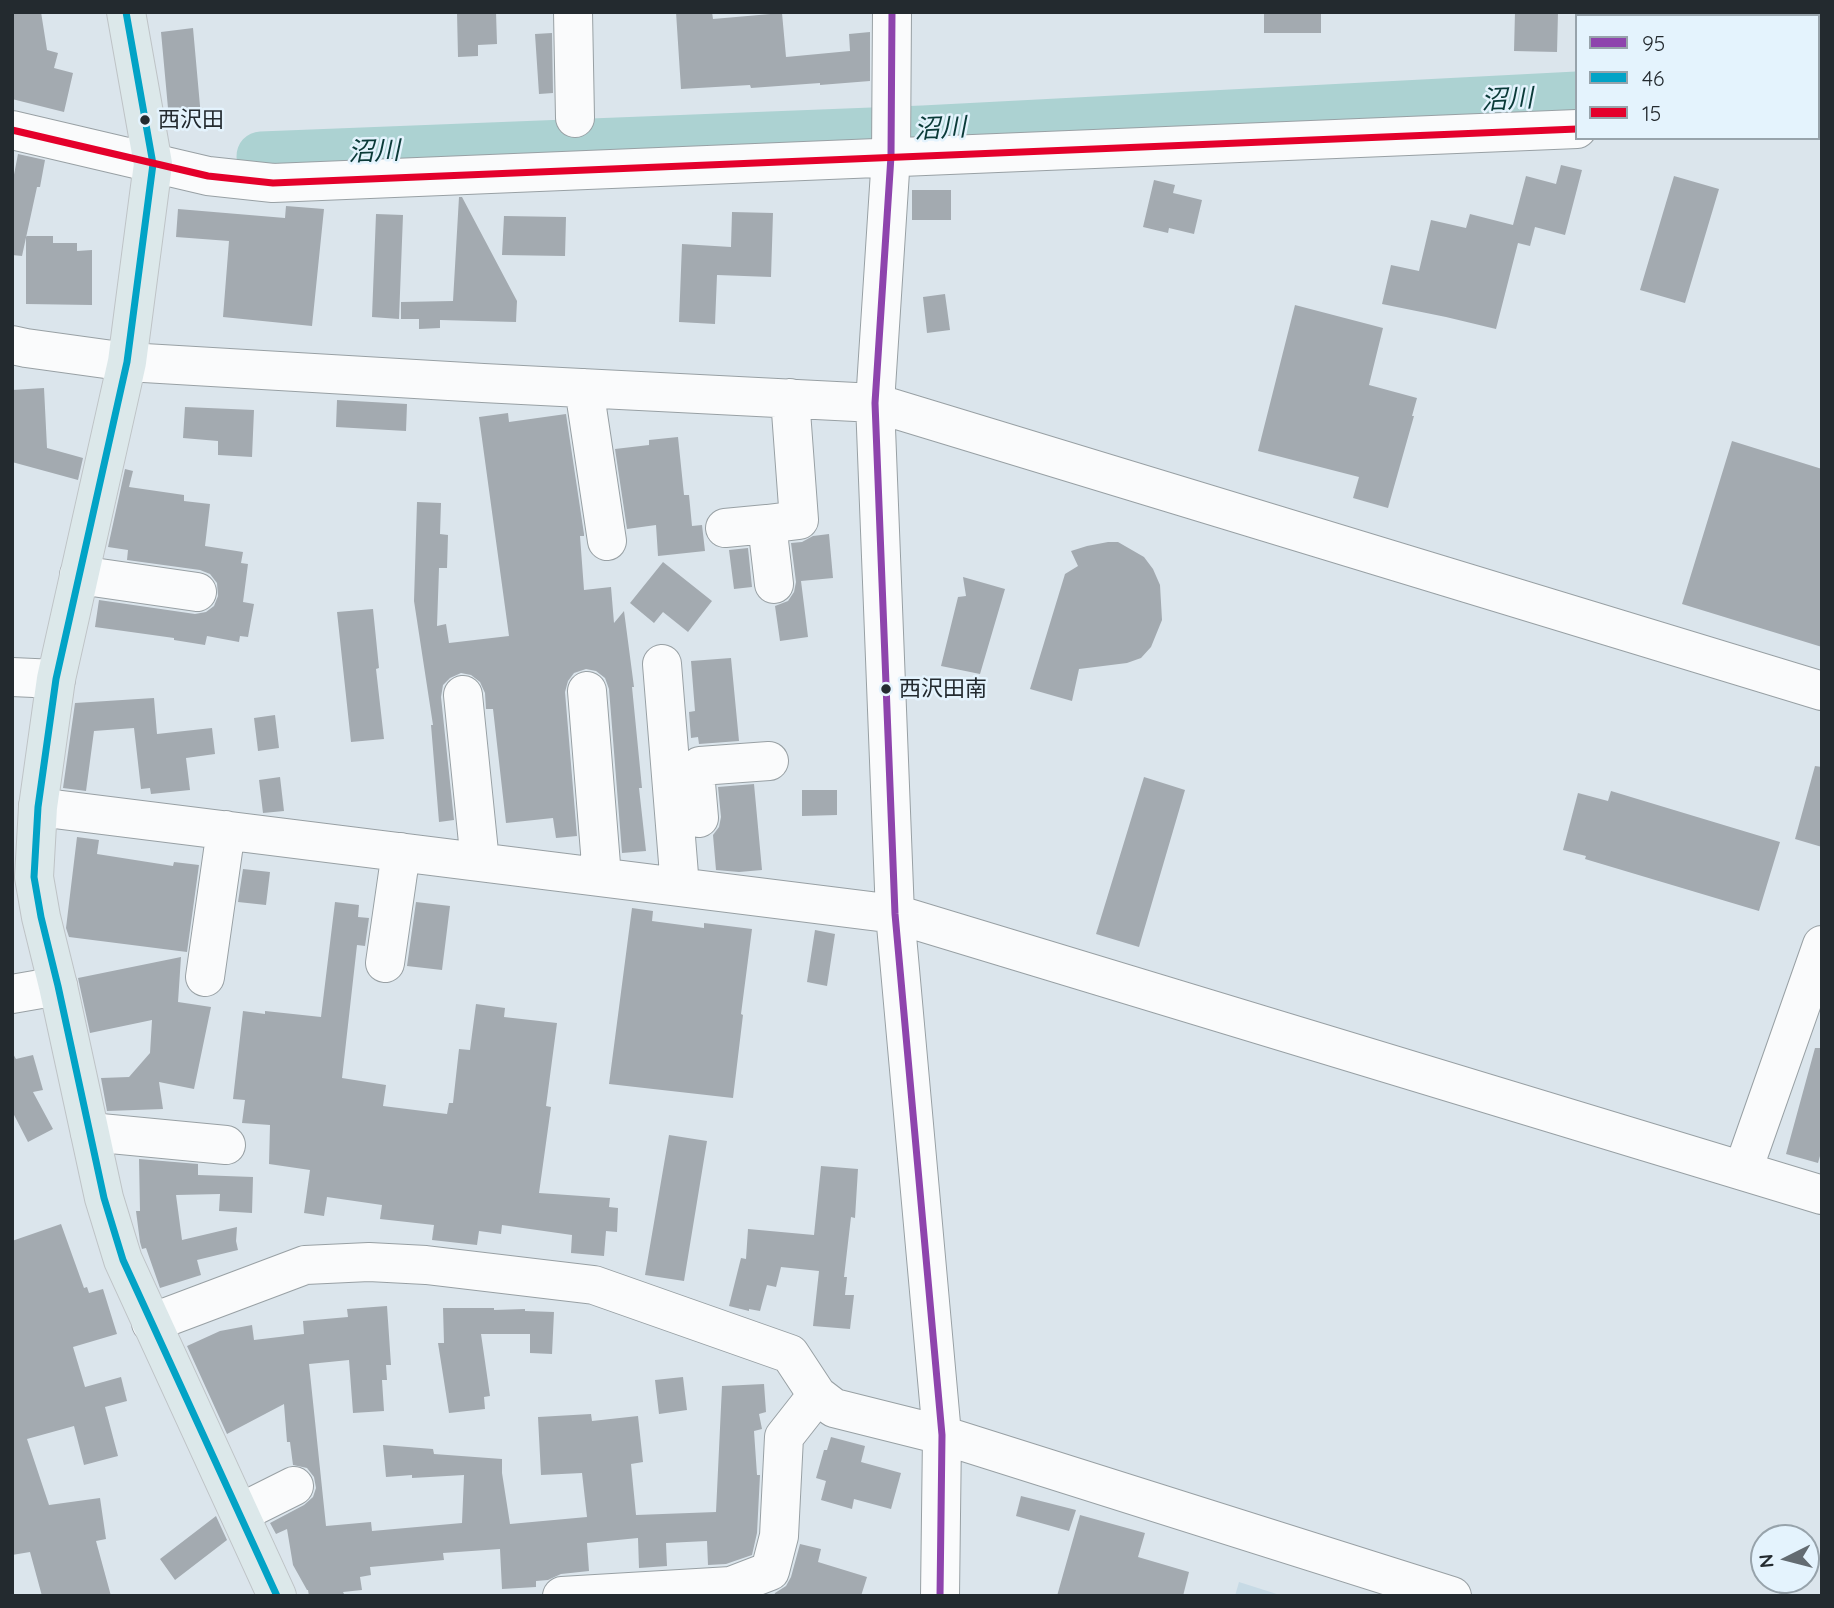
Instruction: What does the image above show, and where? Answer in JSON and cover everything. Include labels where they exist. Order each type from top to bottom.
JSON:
[{"type":"main road","points":[[126,12],[153,164],[127,362],[56,679],[38,807],[34,877],[104,1198],[123,1260],[277,1596]]},
{"type":"street","points":[[573,12],[575,118]]},
{"type":"street","points":[[892,12],[891,156],[875,403],[895,914],[942,1435],[940,1596]]},
{"type":"street","points":[[12,130],[208,176],[273,183],[1575,129]]},
{"type":"street","points":[[12,345],[127,362],[875,403],[1822,691]]},
{"type":"street","points":[[584,388],[607,541]]},
{"type":"street","points":[[725,528],[799,520],[790,398]]},
{"type":"street","points":[[767,524],[774,584]]},
{"type":"street","points":[[79,575],[197,592]]},
{"type":"street","points":[[662,664],[693,889]]},
{"type":"street","points":[[12,677],[56,679]]},
{"type":"street","points":[[587,691],[602,877]]},
{"type":"street","points":[[463,695],[480,862]]},
{"type":"street","points":[[693,889],[695,772],[700,766],[769,761]]},
{"type":"street","points":[[38,807],[895,914],[1822,1195]]},
{"type":"street","points":[[205,977],[226,830]]},
{"type":"street","points":[[385,963],[401,852]]},
{"type":"street","points":[[1743,1170],[1822,944]]},
{"type":"street","points":[[12,994],[58,986]]},
{"type":"street","points":[[90,1132],[226,1144]]},
{"type":"street","points":[[151,1323],[305,1265],[369,1262],[426,1265],[594,1285],[789,1354],[817,1395],[834,1408],[942,1435],[1452,1596]]},
{"type":"street","points":[[562,1596],[730,1586],[770,1571],[779,1536],[784,1437],[817,1395]]},
{"type":"street","points":[[240,1513],[294,1486]]},
{"type":"shaded area","points":[[1239,1582],[1283,1596],[1235,1596]]},
{"type":"building","points":[[12,12],[41,12],[47,50],[58,53],[54,68],[73,73],[64,112],[12,99]]},
{"type":"building","points":[[457,12],[496,12],[497,44],[478,45],[478,56],[458,57]]},
{"type":"building","points":[[676,12],[712,12],[713,19],[782,13],[786,57],[850,51],[849,34],[870,32],[870,81],[681,89]]},
{"type":"building","points":[[1264,12],[1321,12],[1321,33],[1264,33]]},
{"type":"building","points":[[1515,12],[1558,12],[1557,52],[1514,51]]},
{"type":"building","points":[[193,28],[201,117],[169,119],[161,32]]},
{"type":"building","points":[[552,33],[553,93],[539,94],[535,34]]},
{"type":"building","points":[[18,154],[45,160],[22,256],[12,255],[12,185]]},
{"type":"building","points":[[1561,165],[1582,170],[1565,235],[1535,227],[1530,246],[1518,243],[1496,329],[1382,304],[1391,265],[1419,271],[1431,220],[1466,228],[1470,214],[1513,225],[1526,176],[1556,184]]},
{"type":"building","points":[[1674,176],[1719,189],[1685,303],[1640,290]]},
{"type":"building","points":[[1154,180],[1175,185],[1173,193],[1202,200],[1194,234],[1169,228],[1168,233],[1143,227]]},
{"type":"building","points":[[912,190],[951,190],[951,220],[912,220]]},
{"type":"building","points":[[459,197],[462,197],[517,301],[516,322],[440,320],[440,328],[419,329],[419,319],[401,319],[401,302],[453,301]]},
{"type":"building","points":[[286,206],[324,209],[312,326],[223,317],[229,241],[176,237],[178,209],[285,218]]},
{"type":"building","points":[[732,212],[773,213],[771,277],[717,275],[715,324],[679,322],[682,244],[731,247]]},
{"type":"building","points":[[376,214],[403,215],[399,319],[372,317]]},
{"type":"building","points":[[504,216],[566,217],[565,256],[502,255]]},
{"type":"building","points":[[26,236],[53,236],[53,243],[77,243],[77,251],[92,250],[92,305],[26,304]]},
{"type":"building","points":[[945,294],[950,330],[927,333],[923,297]]},
{"type":"building","points":[[1295,305],[1383,328],[1369,385],[1417,398],[1388,508],[1353,498],[1359,477],[1258,451]]},
{"type":"building","points":[[44,388],[47,448],[83,458],[78,480],[12,462],[12,390]]},
{"type":"building","points":[[337,400],[407,404],[406,431],[336,427]]},
{"type":"building","points":[[185,407],[254,410],[252,457],[218,455],[218,441],[183,438]]},
{"type":"building","points":[[508,413],[509,422],[566,414],[584,534],[580,536],[584,590],[611,587],[614,623],[624,611],[634,687],[642,788],[639,788],[646,851],[622,853],[609,689],[605,678],[596,671],[586,669],[574,673],[565,692],[577,836],[556,838],[553,818],[506,823],[493,709],[486,709],[485,693],[480,682],[471,675],[461,673],[443,685],[441,697],[454,820],[439,822],[433,725],[414,601],[417,502],[441,503],[440,534],[448,535],[447,568],[439,568],[437,626],[446,624],[449,643],[509,636],[479,417]]},
{"type":"building","points":[[678,437],[684,495],[689,495],[692,526],[702,525],[705,551],[658,556],[656,525],[627,529],[615,449],[649,445],[649,440]]},
{"type":"building","points":[[1732,441],[1822,469],[1822,647],[1682,604]]},
{"type":"building","points":[[125,469],[133,471],[129,487],[184,495],[184,501],[210,504],[205,546],[243,552],[241,563],[248,564],[243,602],[254,604],[248,637],[240,636],[239,642],[207,636],[205,645],[95,627],[99,600],[195,614],[206,612],[214,606],[218,596],[217,583],[210,574],[200,570],[127,560],[128,550],[108,547]]},
{"type":"building","points":[[829,534],[833,578],[801,581],[808,637],[780,641],[775,606],[788,601],[796,582],[791,543]]},
{"type":"building","points":[[1118,542],[1144,557],[1160,585],[1162,620],[1151,647],[1141,658],[1127,663],[1079,669],[1072,701],[1030,689],[1065,574],[1078,566],[1071,551]]},
{"type":"building","points":[[748,548],[752,587],[734,589],[729,550]]},
{"type":"building","points":[[663,562],[712,601],[688,632],[663,612],[654,623],[630,603]]},
{"type":"building","points":[[963,577],[1005,589],[980,674],[941,666],[958,597],[966,596]]},
{"type":"building","points":[[373,609],[384,739],[351,742],[337,612]]},
{"type":"building","points":[[731,658],[739,741],[699,744],[698,737],[691,738],[689,712],[695,711],[691,661]]},
{"type":"building","points":[[154,698],[157,734],[212,728],[215,754],[186,758],[190,790],[151,794],[150,788],[141,789],[134,728],[94,731],[86,791],[63,788],[75,703]]},
{"type":"building","points":[[275,715],[279,748],[258,751],[254,718]]},
{"type":"building","points":[[1815,766],[1822,767],[1822,847],[1795,839]]},
{"type":"building","points":[[280,777],[284,811],[263,813],[259,780]]},
{"type":"building","points":[[1144,777],[1185,790],[1139,947],[1096,934]]},
{"type":"building","points":[[754,784],[762,870],[716,870],[713,835],[719,827],[721,817],[718,787]]},
{"type":"building","points":[[802,790],[837,790],[837,815],[802,816]]},
{"type":"building","points":[[1611,791],[1780,842],[1759,911],[1563,850],[1578,793],[1608,801]]},
{"type":"building","points":[[77,837],[99,840],[97,854],[173,866],[174,862],[199,865],[187,952],[69,937],[66,928]]},
{"type":"building","points":[[243,869],[270,872],[266,905],[238,902]]},
{"type":"building","points":[[335,902],[359,905],[358,917],[369,918],[365,946],[357,945],[342,1078],[386,1085],[383,1106],[447,1114],[449,1103],[453,1103],[459,1049],[470,1050],[476,1004],[505,1008],[504,1017],[557,1023],[546,1106],[551,1107],[539,1193],[610,1198],[609,1207],[618,1208],[617,1232],[606,1231],[604,1256],[571,1253],[572,1235],[502,1225],[501,1234],[479,1231],[477,1245],[432,1240],[434,1225],[380,1219],[382,1205],[327,1197],[324,1216],[304,1213],[310,1170],[269,1164],[270,1125],[242,1123],[245,1100],[233,1099],[243,1011],[321,1017]]},
{"type":"building","points":[[416,902],[450,906],[442,970],[407,966]]},
{"type":"building","points":[[632,908],[653,911],[652,921],[704,928],[704,923],[752,929],[733,1098],[609,1084]]},
{"type":"building","points":[[815,930],[835,934],[827,986],[807,982]]},
{"type":"building","points":[[181,957],[178,1002],[211,1007],[194,1089],[159,1082],[163,1109],[107,1111],[101,1078],[129,1077],[150,1053],[152,1020],[90,1033],[78,978]]},
{"type":"building","points":[[1815,1048],[1822,1048],[1822,1149],[1818,1163],[1786,1154]]},
{"type":"building","points":[[12,1052],[16,1059],[33,1055],[43,1090],[33,1092],[53,1129],[28,1142],[12,1111]]},
{"type":"building","points":[[669,1135],[707,1141],[684,1281],[645,1275]]},
{"type":"building","points":[[139,1159],[198,1164],[198,1175],[253,1177],[252,1213],[219,1211],[220,1194],[176,1195],[182,1240],[237,1227],[238,1250],[197,1260],[201,1275],[160,1288],[146,1248],[142,1249],[140,1242],[136,1211],[140,1211]]},
{"type":"building","points":[[821,1166],[858,1169],[855,1218],[851,1217],[844,1277],[847,1277],[845,1295],[854,1295],[850,1329],[813,1326],[819,1271],[781,1267],[776,1287],[767,1285],[760,1311],[729,1306],[741,1258],[746,1259],[748,1229],[814,1235]]},
{"type":"building","points":[[61,1224],[84,1288],[87,1287],[89,1293],[103,1289],[117,1334],[73,1347],[85,1387],[121,1377],[127,1401],[105,1407],[118,1456],[84,1465],[74,1426],[27,1439],[49,1505],[100,1498],[106,1539],[96,1541],[111,1596],[42,1596],[30,1552],[12,1555],[12,1241]]},
{"type":"building","points":[[387,1306],[391,1365],[386,1365],[387,1380],[382,1380],[384,1411],[353,1413],[349,1360],[309,1364],[326,1526],[371,1522],[372,1531],[462,1523],[464,1475],[386,1477],[383,1445],[433,1449],[434,1454],[502,1459],[510,1524],[587,1517],[582,1473],[541,1475],[538,1417],[591,1414],[592,1421],[638,1416],[643,1462],[631,1464],[636,1515],[716,1512],[722,1386],[764,1384],[766,1412],[759,1414],[762,1429],[754,1431],[757,1475],[760,1475],[757,1533],[752,1555],[726,1564],[708,1565],[707,1541],[666,1543],[667,1566],[639,1568],[638,1538],[587,1543],[589,1571],[561,1574],[548,1580],[536,1581],[536,1587],[502,1589],[500,1549],[443,1553],[444,1560],[370,1567],[371,1575],[360,1577],[362,1590],[343,1592],[345,1596],[309,1596],[293,1565],[287,1529],[276,1534],[270,1523],[304,1505],[313,1497],[316,1488],[314,1477],[307,1468],[293,1465],[290,1442],[287,1442],[284,1404],[227,1434],[187,1346],[220,1331],[252,1325],[254,1340],[304,1334],[303,1321],[348,1317],[347,1309]]},
{"type":"building","points":[[443,1308],[554,1312],[552,1354],[530,1353],[530,1334],[481,1334],[490,1396],[484,1397],[485,1409],[449,1413],[438,1343],[444,1343]]},
{"type":"building","points":[[683,1377],[687,1410],[659,1414],[655,1380]]},
{"type":"building","points":[[831,1437],[865,1446],[861,1462],[901,1473],[891,1509],[854,1499],[852,1509],[821,1500],[826,1481],[816,1478],[824,1450],[827,1450]]},
{"type":"building","points":[[1021,1496],[1076,1510],[1069,1531],[1016,1516]]},
{"type":"building","points":[[1080,1515],[1145,1533],[1138,1557],[1189,1572],[1183,1596],[1057,1596]]},
{"type":"building","points":[[216,1516],[227,1540],[175,1580],[160,1559]]},
{"type":"building","points":[[800,1544],[821,1549],[818,1562],[867,1577],[861,1596],[774,1596],[786,1586],[791,1577]]},
{"type":"waterway","name":"沼川","points":[[261,156],[923,130],[1575,96]]},
{"type":"transit line","name":"46","points":[[126,12],[153,164],[127,362],[56,679],[38,807],[34,877],[104,1198],[123,1260],[277,1596]]},
{"type":"transit line","name":"95","points":[[892,12],[891,156],[875,403],[895,914],[942,1435],[940,1596]]},
{"type":"transit line","name":"15","points":[[12,130],[208,176],[273,183],[1575,129]]},
{"type":"place","name":"西沢田","points":[[145,120]]},
{"type":"place","name":"西沢田南","points":[[886,689]]}]
